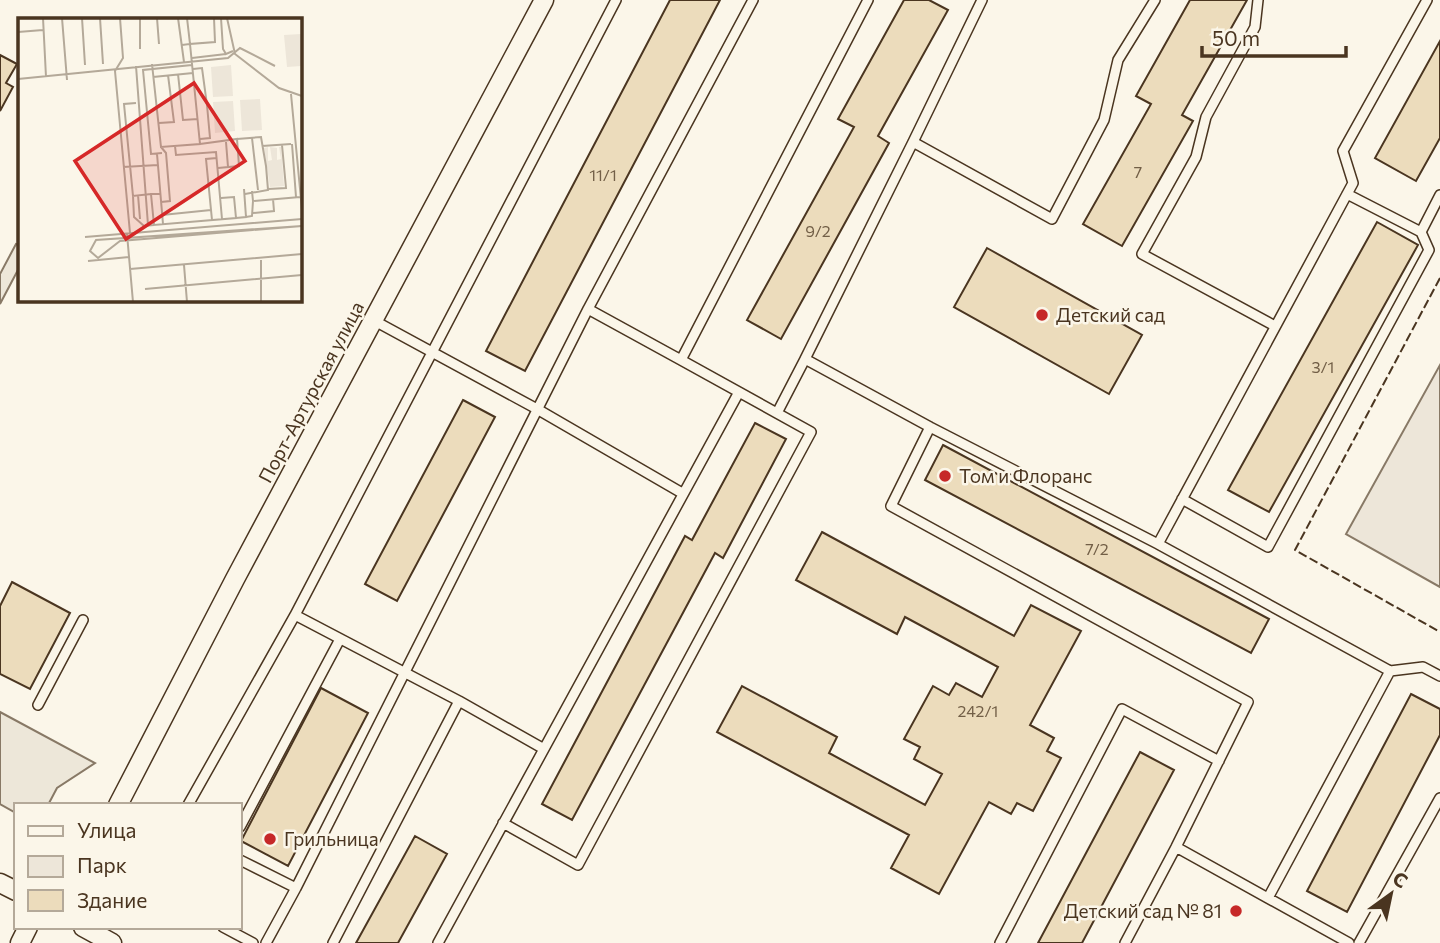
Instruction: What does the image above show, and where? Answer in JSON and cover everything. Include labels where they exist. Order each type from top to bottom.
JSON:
[{"type":"street","name":"Порт-Артурская улица","points":[[119,803],[235,579],[544,0]]},
{"type":"street","points":[[87,929],[112,943]]},
{"type":"lane","points":[[189,803],[295,615],[616,0]]},
{"type":"lane","points":[[265,943],[296,888],[588,309],[753,0]]},
{"type":"lane","points":[[681,360],[867,0]]},
{"type":"lane","points":[[777,413],[980,3],[967,0]]},
{"type":"lane","points":[[913,142],[1052,219],[1104,120],[1118,60],[1155,0]]},
{"type":"lane","points":[[1258,0],[1255,27],[1206,117],[1196,158],[1142,254],[1275,326]]},
{"type":"lane","points":[[1158,544],[1348,194],[1353,183],[1343,152],[1427,0]]},
{"type":"lane","points":[[1182,499],[1268,547],[1429,250],[1421,232],[1348,194]]},
{"type":"lane","points":[[1421,232],[1440,195]]},
{"type":"lane","points":[[503,823],[578,865],[811,432],[588,309]]},
{"type":"lane","points":[[373,320],[537,409],[682,493]]},
{"type":"lane","points":[[805,359],[1158,544],[1390,671],[1423,667],[1440,676]]},
{"type":"lane","points":[[442,942],[503,823],[739,392]]},
{"type":"lane","points":[[930,426],[891,506],[1248,702],[1125,943]]},
{"type":"lane","points":[[295,615],[544,749]]},
{"type":"lane","points":[[38,705],[83,620]]},
{"type":"lane","points":[[242,823],[340,639]]},
{"type":"lane","points":[[1268,898],[1390,671]]},
{"type":"lane","points":[[333,943],[459,701]]},
{"type":"lane","points":[[1000,943],[1122,709],[1219,761]]},
{"type":"lane","points":[[1359,943],[1440,798]]},
{"type":"lane","points":[[1176,846],[1349,943]]},
{"type":"lane","points":[[242,861],[296,888]]},
{"type":"lane","points":[[227,929],[253,943]]},
{"type":"green space","points":[[1440,365],[1440,587],[1346,534]]},
{"type":"shaded area","points":[[18,245],[18,270],[0,304],[0,274]]},
{"type":"shaded area","points":[[0,712],[95,763],[57,788],[49,803],[14,803],[14,812],[0,804]]},
{"type":"building","points":[[670,0],[720,0],[525,371],[486,351]]},
{"type":"building","points":[[904,0],[929,0],[948,10],[878,136],[889,143],[781,339],[747,320],[854,127],[838,119]]},
{"type":"building","points":[[1190,0],[1247,0],[1182,115],[1193,121],[1122,246],[1083,224],[1151,104],[1136,96]]},
{"type":"building","points":[[1440,41],[1440,138],[1416,181],[1375,158]]},
{"type":"building","points":[[0,55],[17,64],[6,83],[13,87],[0,111]]},
{"type":"building","points":[[1377,222],[1418,245],[1269,512],[1228,490]]},
{"type":"building","points":[[987,248],[1142,335],[1109,394],[954,307]]},
{"type":"building","points":[[463,400],[495,417],[397,601],[365,584]]},
{"type":"building","points":[[755,423],[786,439],[723,558],[715,553],[572,820],[542,804],[685,536],[692,540]]},
{"type":"building","points":[[943,445],[1269,619],[1251,653],[925,480]]},
{"type":"building","points":[[822,532],[1014,636],[1031,605],[1081,631],[1030,725],[1054,738],[1047,751],[1061,758],[1033,811],[1017,803],[1011,814],[989,802],[939,894],[891,868],[909,835],[717,732],[742,686],[837,737],[829,753],[925,805],[942,774],[914,759],[920,747],[904,739],[933,686],[949,695],[956,683],[982,697],[998,667],[905,617],[897,634],[796,580]]},
{"type":"building","points":[[12,582],[70,613],[30,689],[0,674],[0,606]]},
{"type":"building","points":[[321,688],[368,713],[288,866],[242,842]]},
{"type":"building","points":[[1411,694],[1440,709],[1440,735],[1347,912],[1307,891]]},
{"type":"building","points":[[1140,752],[1174,770],[1082,943],[1038,943]]},
{"type":"building","points":[[415,836],[447,854],[398,943],[356,943]]},
{"type":"fence","points":[[1440,278],[1295,550],[1440,632]]},
{"type":"place","name":"Детский сад","points":[[1042,315]]},
{"type":"place","name":"Том и Флоранс","points":[[945,476]]},
{"type":"place","name":"Грильница","points":[[270,839]]},
{"type":"place","name":"Детский сад № 81","points":[[1236,911]]}]
